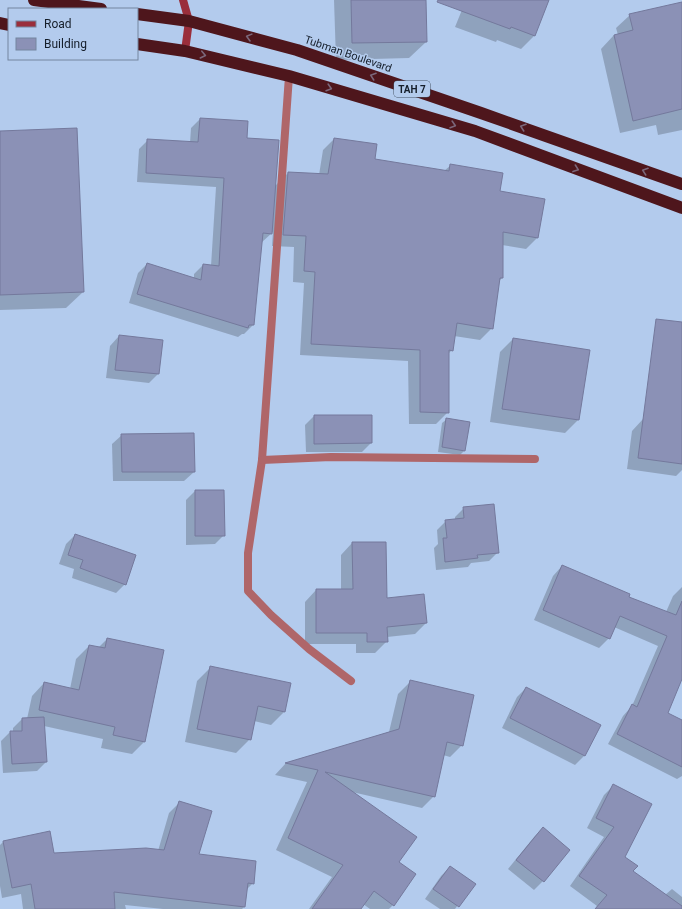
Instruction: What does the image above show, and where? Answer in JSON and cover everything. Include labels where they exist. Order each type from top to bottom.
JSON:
[{"type":"highway","points":[[34,0],[94,8]]},
{"type":"highway","name":"Tubman Boulevard","points":[[138,14],[189,21],[297,50],[488,115],[682,184]]},
{"type":"highway","name":"TAH 7","points":[[138,44],[185,51],[290,76],[474,131],[682,208]]},
{"type":"street","points":[[183,0],[189,21],[185,51]]},
{"type":"street","points":[[290,76],[262,460],[248,553],[248,591],[271,615],[309,649],[351,681]]},
{"type":"street","points":[[262,460],[331,457],[534,459]]},
{"type":"building","points":[[351,0],[426,0],[427,42],[352,43]]},
{"type":"building","points":[[438,0],[549,0],[535,36],[511,27],[510,29],[437,2]]},
{"type":"building","points":[[682,2],[682,109],[633,121],[614,35],[633,30],[629,14]]},
{"type":"building","points":[[200,118],[248,121],[247,138],[279,140],[272,234],[263,233],[254,325],[249,325],[248,328],[137,294],[147,263],[201,280],[203,264],[219,266],[224,178],[146,173],[147,139],[198,142]]},
{"type":"building","points":[[77,128],[84,292],[0,295],[0,131]]},
{"type":"building","points":[[334,138],[377,144],[375,159],[449,171],[450,164],[503,173],[500,191],[545,199],[538,238],[503,232],[503,278],[500,278],[493,329],[457,323],[453,351],[449,350],[449,413],[420,412],[420,350],[311,344],[315,272],[304,271],[306,236],[283,235],[288,172],[328,174]]},
{"type":"building","points":[[656,319],[682,322],[682,464],[638,458]]},
{"type":"building","points":[[119,335],[163,340],[159,374],[115,370]]},
{"type":"building","points":[[513,338],[590,350],[579,420],[502,409]]},
{"type":"building","points":[[314,415],[372,415],[372,443],[314,444]]},
{"type":"building","points":[[446,418],[470,422],[465,451],[442,447]]},
{"type":"building","points":[[194,433],[195,472],[122,472],[121,434]]},
{"type":"building","points":[[195,490],[224,490],[225,536],[195,536]]},
{"type":"building","points":[[494,504],[499,553],[477,555],[478,558],[445,562],[443,538],[447,538],[445,520],[464,518],[463,507]]},
{"type":"building","points":[[75,534],[136,555],[126,585],[80,568],[83,560],[68,555]]},
{"type":"building","points":[[352,542],[386,542],[387,598],[424,594],[427,623],[387,627],[388,642],[367,642],[367,633],[316,633],[316,589],[353,589]]},
{"type":"building","points":[[562,565],[630,594],[629,597],[676,615],[682,601],[682,679],[668,713],[682,720],[682,767],[617,734],[632,704],[637,707],[667,636],[620,616],[610,639],[543,610]]},
{"type":"building","points":[[107,638],[164,650],[145,742],[113,735],[115,727],[39,710],[44,682],[79,690],[89,645],[105,648]]},
{"type":"building","points":[[210,666],[291,683],[285,712],[258,706],[251,740],[197,729]]},
{"type":"building","points":[[410,680],[474,695],[463,746],[447,742],[435,797],[325,772],[417,837],[399,862],[416,874],[394,906],[374,891],[361,909],[312,909],[343,865],[288,838],[318,770],[285,763],[399,729]]},
{"type":"building","points":[[526,687],[601,725],[585,756],[510,718]]},
{"type":"building","points":[[44,717],[47,762],[12,764],[10,731],[22,731],[22,718]]},
{"type":"building","points":[[613,784],[652,804],[625,857],[638,866],[633,871],[682,906],[682,909],[595,909],[607,895],[579,876],[614,827],[596,818]]},
{"type":"building","points":[[179,801],[212,811],[199,854],[256,861],[254,884],[248,883],[245,907],[114,892],[115,909],[35,909],[31,884],[12,888],[3,841],[50,831],[54,853],[146,848],[164,850]]},
{"type":"building","points":[[543,827],[570,850],[544,882],[516,860]]},
{"type":"building","points":[[450,866],[476,884],[459,907],[433,889]]}]
